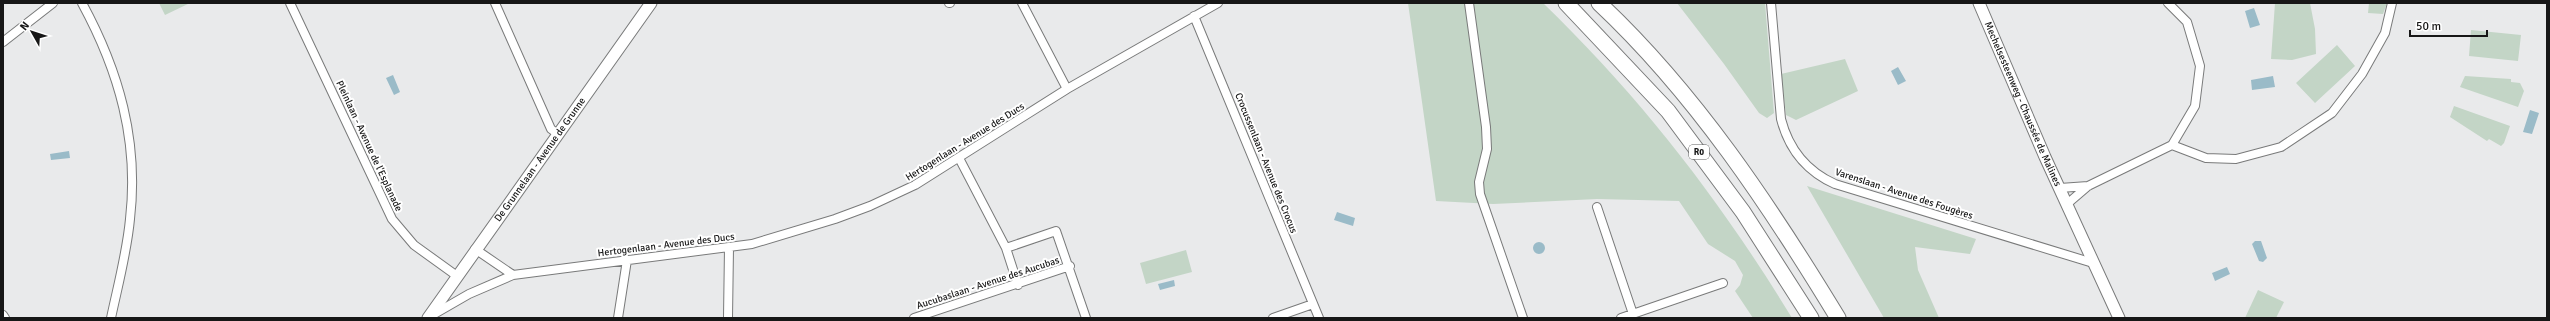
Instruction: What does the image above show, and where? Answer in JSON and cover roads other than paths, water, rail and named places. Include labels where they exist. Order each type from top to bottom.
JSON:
[{"type":"highway","name":"R0","points":[[1566,3],[1631,69],[1668,111],[1743,212],[1811,318]]},
{"type":"highway","name":"R0","points":[[1599,3],[1674,85],[1712,131],[1789,239],[1838,318]]},
{"type":"street","points":[[3,42],[53,3]]},
{"type":"street","points":[[82,3],[98,33],[116,77],[124,102],[131,149],[130,220],[111,318]]},
{"type":"street","name":"Pleinlaan - Avenue de l'Esplanade","points":[[290,3],[392,219],[414,245],[457,276]]},
{"type":"street","points":[[496,3],[551,129],[558,134]]},
{"type":"street","name":"De Grunnelaan - Avenue de Grunne","points":[[428,317],[651,3]]},
{"type":"street","points":[[1022,3],[1068,89]]},
{"type":"street","name":"Hertogenlaan - Avenue des Ducs","points":[[428,317],[469,294],[513,275],[729,248],[777,238],[870,206],[915,185],[1068,89],[1218,3]]},
{"type":"street","points":[[1469,3],[1486,127],[1487,149],[1479,182],[1485,210],[1523,318]]},
{"type":"street","name":"Varenslaan - Avenue des Fougères","points":[[1771,3],[1783,124],[1792,148],[1808,168],[1835,184],[2094,263]]},
{"type":"street","name":"Mechelsesteenweg - Chaussée de Malines","points":[[1979,3],[2067,204],[2119,318]]},
{"type":"street","points":[[2067,204],[2088,186],[2172,145],[2195,106],[2200,66],[2187,22],[2168,3]]},
{"type":"street","points":[[2172,145],[2206,158],[2236,159],[2281,147],[2332,113],[2358,79],[2385,34],[2392,3]]},
{"type":"street","name":"Crocussenlaan - Avenue des Crocus","points":[[1194,16],[1319,318]]},
{"type":"street","points":[[959,158],[1006,248],[1018,285]]},
{"type":"street","points":[[2060,188],[2088,186]]},
{"type":"street","points":[[1597,207],[1633,314]]},
{"type":"street","points":[[1006,248],[1056,231],[1070,266],[1086,318]]},
{"type":"street","points":[[728,318],[729,248]]},
{"type":"street","points":[[475,249],[513,275]]},
{"type":"street","points":[[618,318],[627,260]]},
{"type":"street","name":"Aucubaslaan - Avenue des Aucubas","points":[[914,318],[1018,285],[1070,266]]},
{"type":"street","points":[[1621,318],[1723,283]]},
{"type":"street","points":[[1273,318],[1313,304]]},
{"type":"street","points":[[3,314],[5,318]]},
{"type":"water","points":[[2254,8],[2260,25],[2250,28],[2245,11]]},
{"type":"water","points":[[1898,67],[1906,81],[1898,85],[1891,71]]},
{"type":"water","points":[[393,75],[400,92],[394,95],[386,78]]},
{"type":"water","points":[[2273,76],[2275,87],[2252,90],[2251,80]]},
{"type":"water","points":[[2530,110],[2539,113],[2532,134],[2523,132]]},
{"type":"water","points":[[69,151],[70,158],[51,160],[50,154]]},
{"type":"water","points":[[1337,212],[1355,218],[1353,226],[1334,220]]},
{"type":"water","points":[[2255,241],[2261,241],[2267,258],[2263,262],[2259,261],[2252,244]]},
{"type":"water","points":[[1537,242],[1541,242],[1545,248],[1541,254],[1537,254],[1533,250],[1533,246]]},
{"type":"water","points":[[2227,267],[2230,274],[2215,281],[2212,273]]},
{"type":"water","points":[[1174,280],[1175,286],[1160,290],[1158,284]]}]
